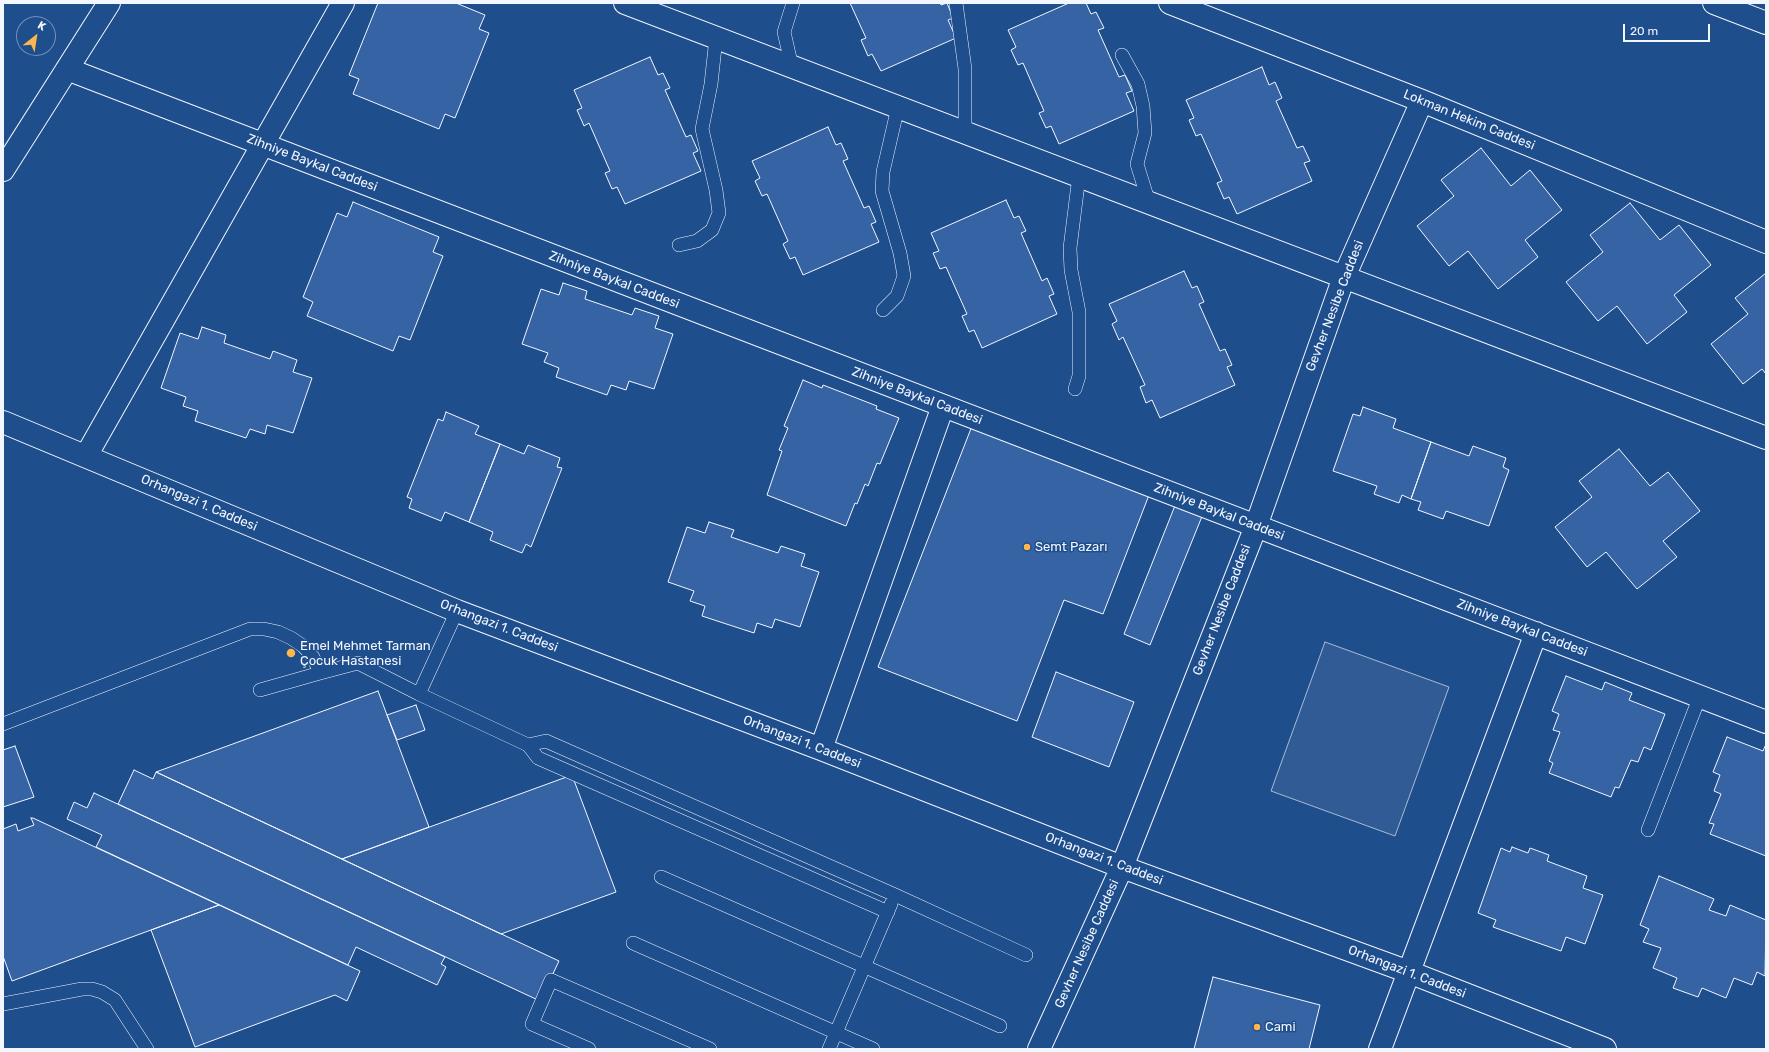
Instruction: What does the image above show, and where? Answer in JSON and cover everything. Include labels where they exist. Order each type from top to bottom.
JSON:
[{"type":"main road","points":[[3,170],[109,3]]},
{"type":"main road","points":[[86,456],[264,145],[343,3]]},
{"type":"main road","points":[[625,3],[1766,438]]},
{"type":"main road","name":"Lokman Hekim Caddesi","points":[[1170,3],[1422,100],[1766,242]]},
{"type":"main road","points":[[1714,3],[1766,23]]},
{"type":"main road","points":[[1742,14],[1766,30]]},
{"type":"main road","name":"Zihniye Baykal Caddesi","points":[[67,69],[1766,722]]},
{"type":"main road","name":"Gevher Nesibe Caddesi","points":[[1039,1049],[1122,867],[1256,526],[1344,277],[1422,100]]},
{"type":"main road","points":[[821,749],[943,406]]},
{"type":"main road","name":"Orhangazi 1. Caddesi","points":[[3,422],[457,611],[821,749],[1122,867],[1409,972],[1605,1049]]},
{"type":"main road","points":[[1380,1049],[1536,633]]},
{"type":"lane","points":[[792,67],[784,32],[793,3]]},
{"type":"lane","points":[[956,3],[965,69],[965,133]]},
{"type":"lane","points":[[679,245],[697,240],[712,230],[719,213],[716,190],[702,129],[711,84],[716,38]]},
{"type":"lane","points":[[1122,55],[1138,84],[1143,106],[1145,133],[1137,164],[1148,203]]},
{"type":"lane","points":[[883,310],[897,296],[904,276],[900,254],[882,191],[883,172],[898,108]]},
{"type":"lane","points":[[1075,389],[1079,376],[1079,312],[1071,270],[1070,248],[1079,176]]},
{"type":"lane","points":[[419,694],[457,611]]},
{"type":"lane","points":[[3,724],[250,629],[264,629],[278,632],[291,638],[303,646],[313,657],[320,673]]},
{"type":"lane","points":[[260,690],[358,663],[419,694],[528,745],[538,758],[888,912]]},
{"type":"lane","points":[[1648,830],[1700,696]]},
{"type":"lane","points":[[528,745],[546,741],[895,895],[1026,955]]},
{"type":"lane","points":[[661,877],[1000,1026]]},
{"type":"lane","points":[[829,1049],[895,895]]},
{"type":"lane","points":[[633,943],[874,1049]]},
{"type":"lane","points":[[590,1049],[574,1046],[532,1024],[551,980],[710,1049]]},
{"type":"lane","points":[[3,1004],[82,989],[92,989],[102,992],[115,1000],[147,1049]]},
{"type":"shaded area","points":[[1325,642],[1449,687],[1395,836],[1271,791]]},
{"type":"building","points":[[378,3],[456,3],[485,15],[479,29],[489,33],[455,118],[445,114],[439,129],[353,94],[359,79],[349,75]]},
{"type":"building","points":[[850,3],[940,3],[941,5],[947,3],[953,18],[948,20],[956,38],[881,71],[872,54],[868,56],[861,40],[866,38]]},
{"type":"building","points":[[1069,3],[1086,3],[1091,14],[1096,12],[1104,28],[1098,30],[1119,77],[1125,75],[1132,91],[1126,93],[1134,111],[1059,144],[1051,126],[1046,128],[1039,113],[1044,111],[1023,63],[1018,65],[1011,50],[1016,47],[1008,30]]},
{"type":"building","points":[[650,57],[658,75],[663,73],[670,88],[665,90],[686,137],[691,135],[698,151],[693,153],[701,171],[625,204],[617,187],[612,189],[605,173],[610,171],[589,123],[584,126],[577,110],[582,108],[574,90]]},
{"type":"building","points":[[1262,67],[1269,85],[1275,82],[1282,98],[1276,101],[1297,148],[1303,146],[1310,161],[1304,163],[1312,181],[1237,214],[1229,197],[1224,199],[1217,183],[1222,181],[1201,134],[1196,136],[1189,120],[1194,118],[1186,100]]},
{"type":"building","points":[[828,127],[836,145],[841,143],[848,159],[843,161],[864,208],[869,206],[876,222],[871,224],[879,242],[803,275],[795,257],[790,259],[783,244],[788,241],[767,194],[762,196],[755,181],[760,178],[752,161]]},
{"type":"building","points":[[1481,148],[1511,186],[1530,170],[1562,210],[1525,240],[1538,257],[1498,289],[1468,251],[1449,266],[1417,226],[1454,196],[1441,180]]},
{"type":"building","points":[[1006,200],[1014,218],[1019,216],[1026,231],[1021,233],[1042,281],[1047,278],[1054,294],[1049,296],[1057,314],[982,348],[974,330],[969,332],[962,316],[967,314],[946,267],[940,269],[933,253],[939,251],[931,233]]},
{"type":"building","points":[[353,202],[439,237],[433,252],[443,256],[410,340],[399,336],[393,351],[307,316],[313,302],[303,297],[337,213],[347,217]]},
{"type":"building","points":[[1630,203],[1660,240],[1679,225],[1711,265],[1674,295],[1687,312],[1647,344],[1617,306],[1598,321],[1566,282],[1603,252],[1590,235]]},
{"type":"building","points":[[1184,271],[1192,288],[1197,286],[1204,302],[1199,304],[1220,351],[1225,349],[1232,365],[1227,367],[1235,385],[1160,418],[1152,400],[1146,403],[1140,387],[1145,385],[1123,337],[1119,340],[1112,324],[1117,321],[1109,304]]},
{"type":"building","points":[[1766,273],[1766,374],[1762,369],[1743,384],[1711,344],[1748,314],[1735,298]]},
{"type":"building","points":[[563,283],[587,291],[585,299],[632,315],[635,308],[659,316],[655,328],[673,334],[654,389],[629,381],[626,390],[611,385],[607,395],[556,377],[559,368],[544,362],[548,353],[522,344],[541,289],[559,295]]},
{"type":"building","points":[[202,327],[226,335],[224,343],[270,359],[273,351],[297,360],[293,372],[312,378],[293,433],[267,425],[265,434],[250,429],[246,438],[195,421],[198,411],[183,406],[186,397],[161,388],[180,333],[198,339]]},
{"type":"building","points":[[803,380],[822,388],[823,385],[877,406],[876,409],[899,418],[880,464],[877,463],[868,486],[865,484],[857,504],[855,503],[846,526],[767,495],[782,451],[779,450],[788,428],[784,426]]},
{"type":"building","points":[[1363,407],[1396,419],[1393,428],[1431,442],[1411,499],[1402,495],[1399,503],[1374,494],[1377,486],[1333,471],[1353,414],[1360,416]]},
{"type":"building","points":[[446,412],[479,426],[475,434],[500,444],[469,522],[445,512],[441,521],[409,508],[412,499],[407,497],[438,419],[443,421]]},
{"type":"building","name":"Semt Pazarı","points":[[972,426],[1149,495],[1103,614],[1064,600],[1017,721],[878,667]]},
{"type":"building","points":[[1431,442],[1469,456],[1473,446],[1506,458],[1503,467],[1509,470],[1489,526],[1446,511],[1443,519],[1418,510],[1421,502],[1411,499]]},
{"type":"building","points":[[500,444],[524,454],[528,445],[560,458],[557,467],[562,468],[531,547],[526,544],[522,553],[490,540],[493,532],[469,522]]},
{"type":"building","points":[[1619,449],[1650,486],[1668,472],[1700,511],[1663,541],[1677,557],[1637,589],[1606,552],[1587,567],[1555,527],[1592,497],[1579,481]]},
{"type":"building","points":[[1178,498],[1205,509],[1150,645],[1124,634]]},
{"type":"building","points":[[709,522],[734,530],[731,537],[778,553],[781,546],[805,554],[801,566],[819,572],[800,627],[775,619],[772,628],[757,623],[754,633],[702,616],[705,606],[690,601],[694,591],[668,582],[687,527],[705,533]]},
{"type":"building","points":[[1056,672],[1134,702],[1109,767],[1032,737]]},
{"type":"building","points":[[1566,676],[1602,690],[1605,682],[1632,693],[1629,700],[1665,714],[1651,750],[1644,747],[1638,762],[1631,760],[1619,788],[1615,787],[1611,797],[1549,773],[1553,763],[1549,761],[1560,732],[1553,730],[1559,714],[1552,711]]},
{"type":"building","points":[[378,691],[429,827],[342,859],[156,772]]},
{"type":"building","points":[[416,705],[425,730],[397,740],[387,715]]},
{"type":"building","points":[[1727,737],[1763,751],[1766,744],[1766,856],[1710,834],[1714,824],[1709,823],[1721,794],[1714,791],[1720,775],[1713,772]]},
{"type":"building","points":[[15,746],[34,797],[3,807],[3,750]]},
{"type":"building","points":[[134,770],[153,779],[156,772],[559,961],[540,1001],[118,804]]},
{"type":"building","points":[[572,775],[616,892],[501,934],[342,859]]},
{"type":"building","points":[[94,793],[445,957],[441,964],[446,967],[437,985],[356,947],[348,965],[96,847],[102,835],[67,819],[74,802],[87,808]]},
{"type":"building","points":[[31,818],[219,905],[12,981],[3,956],[3,829],[16,824],[18,831],[34,825]]},
{"type":"building","points":[[1512,847],[1528,853],[1530,848],[1549,855],[1547,861],[1587,876],[1583,888],[1603,895],[1585,944],[1566,937],[1561,951],[1493,927],[1496,920],[1478,913],[1501,848],[1510,852]]},
{"type":"building","points":[[1659,876],[1714,899],[1709,910],[1726,916],[1730,905],[1766,920],[1765,976],[1757,972],[1752,985],[1734,978],[1726,998],[1702,988],[1698,997],[1673,988],[1677,978],[1653,968],[1661,948],[1643,942],[1649,929],[1640,925]]},
{"type":"building","points":[[219,905],[360,971],[347,1001],[335,995],[195,1047],[151,930]]},
{"type":"building","name":"Cami","points":[[1213,977],[1320,1005],[1309,1049],[1194,1049]]},
{"type":"place","name":"Semt Pazarı","points":[[1027,547]]},
{"type":"place","name":"Emel Mehmet Tarman Çocuk Hastanesi","points":[[291,653]]},
{"type":"place","name":"Cami","points":[[1257,1027]]}]
